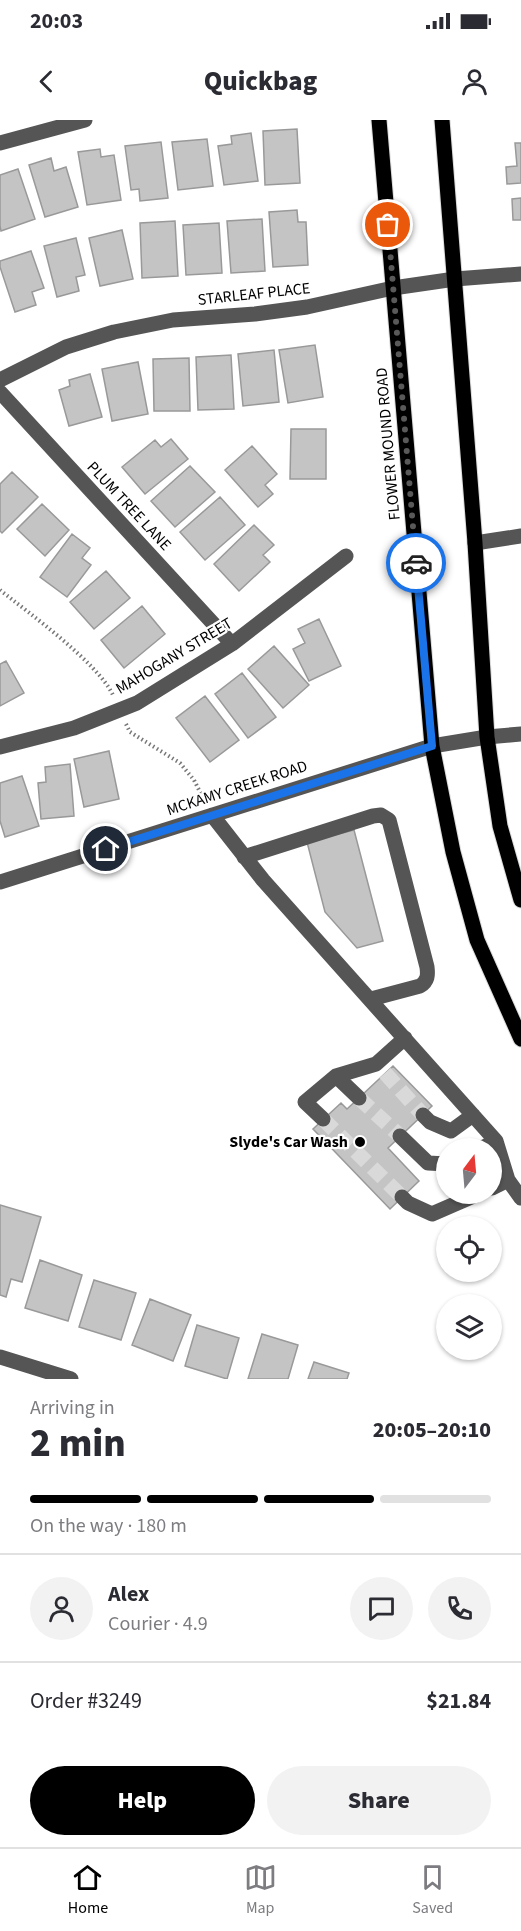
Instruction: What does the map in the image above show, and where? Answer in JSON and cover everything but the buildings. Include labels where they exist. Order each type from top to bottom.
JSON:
[{"type":"main road","name":"FLOWER MOUND ROAD","points":[[379,120],[432,746],[453,852],[477,940],[521,1039]]},
{"type":"main road","points":[[442,120],[488,737],[500,826],[521,900]]},
{"type":"street","points":[[0,143],[85,120]]},
{"type":"street","name":"STARLEAF PLACE","points":[[0,380],[66,348],[114,332],[173,320],[255,314],[307,307],[393,288],[455,279],[521,274]]},
{"type":"street","name":"PLUM TREE LANE","points":[[0,392],[232,644]]},
{"type":"street","points":[[475,543],[521,536]]},
{"type":"street","name":"MAHOGANY STREET","points":[[0,747],[74,728],[137,703],[232,644],[346,556]]},
{"type":"street","name":"MCKAMY CREEK ROAD","points":[[0,882],[432,746],[488,737],[521,735]]},
{"type":"street","points":[[212,815],[263,880],[493,1138]]},
{"type":"street","points":[[244,857],[373,816],[381,815],[389,820],[427,966],[426,980],[420,986],[371,999]]},
{"type":"street","points":[[323,1119],[305,1102],[336,1076],[380,1069],[405,1038]]},
{"type":"street","points":[[336,1076],[359,1098]]},
{"type":"street","points":[[423,1115],[430,1122],[451,1131],[473,1115]]},
{"type":"street","points":[[400,1136],[428,1162],[436,1163]]},
{"type":"street","points":[[502,1160],[508,1180],[521,1198]]},
{"type":"street","points":[[502,1183],[508,1180]]},
{"type":"street","points":[[402,1197],[408,1203],[432,1214],[455,1204]]},
{"type":"street","points":[[0,1357],[71,1379]]},
{"type":"tunnel","points":[[385,1073],[423,1115]]},
{"type":"tunnel","points":[[359,1098],[400,1136]]},
{"type":"tunnel","points":[[323,1119],[402,1197]]},
{"type":"way so far","points":[[388,225],[416,563]]},
{"type":"place","name":"Slyde's Car Wash","points":[[360,1142]]},
{"type":"route","points":[[106,849],[432,746],[416,563]]}]
